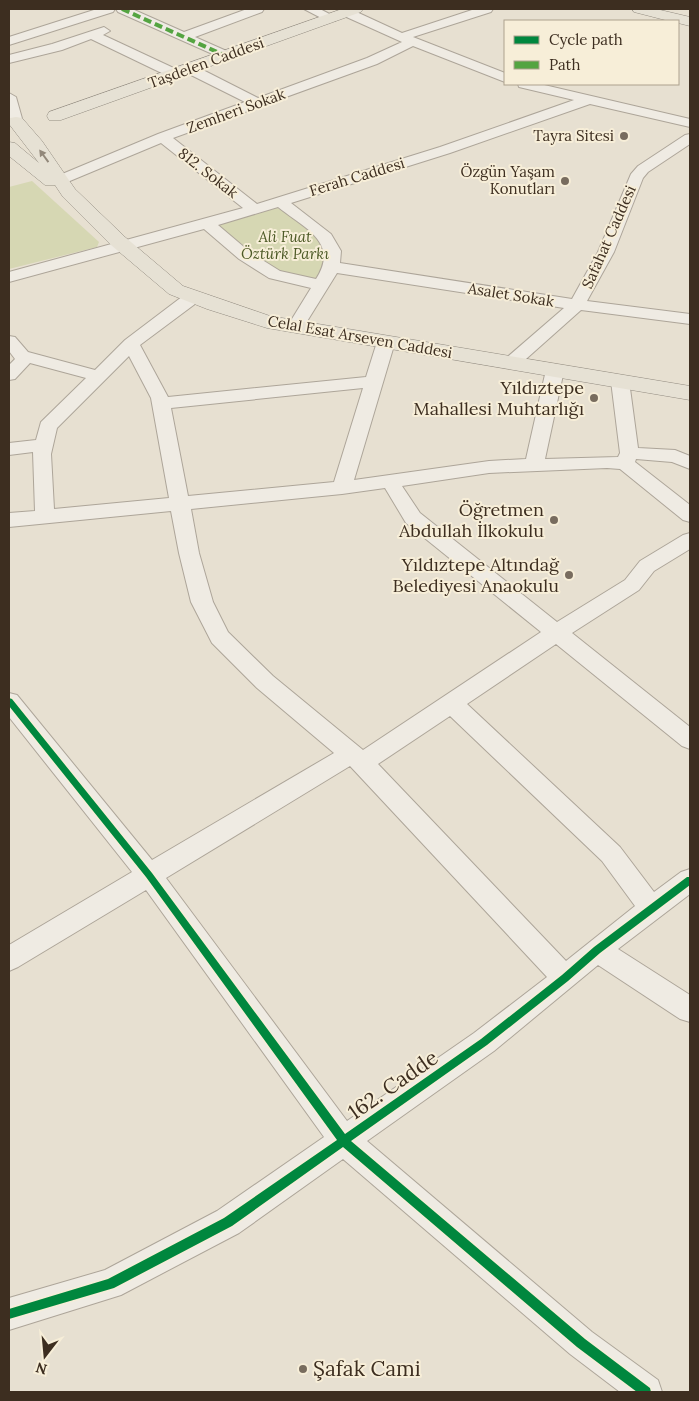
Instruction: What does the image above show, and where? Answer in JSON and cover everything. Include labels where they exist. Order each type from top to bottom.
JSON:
[{"type":"main road","points":[[639,9],[690,22]]},
{"type":"main road","points":[[681,9],[690,11]]},
{"type":"main road","name":"Taşdelen Caddesi","points":[[9,139],[17,125],[55,116],[344,13]]},
{"type":"main road","points":[[17,125],[65,186]]},
{"type":"main road","points":[[9,148],[45,177],[65,186]]},
{"type":"main road","name":"Celal Esat Arseven Caddesi","points":[[65,186],[124,246],[176,290],[266,322],[690,393]]},
{"type":"street","points":[[9,40],[109,9]]},
{"type":"street","points":[[122,9],[226,56]]},
{"type":"street","points":[[184,37],[258,9]]},
{"type":"street","points":[[310,9],[344,13],[504,78]]},
{"type":"street","name":"Zemheri Sokak","points":[[65,186],[163,137],[372,61],[407,40],[466,11],[487,9]]},
{"type":"street","points":[[9,59],[57,47],[98,33],[258,103]]},
{"type":"street","points":[[528,85],[690,123]]},
{"type":"street","points":[[9,97],[17,125]]},
{"type":"street","name":"Ferah Caddesi","points":[[9,277],[279,201],[506,131],[587,100]]},
{"type":"street","name":"812. Sokak","points":[[163,137],[254,208]]},
{"type":"street","name":"Safahat Caddesi","points":[[511,363],[577,305],[606,252],[636,177],[643,169],[690,138]]},
{"type":"street","points":[[279,201],[325,237],[333,251],[332,267],[295,327]]},
{"type":"street","points":[[206,222],[245,256],[275,275],[320,285]]},
{"type":"street","name":"Asalet Sokak","points":[[332,267],[577,305],[690,319]]},
{"type":"street","points":[[45,516],[42,454],[48,426],[131,344],[193,297]]},
{"type":"street","points":[[9,341],[22,356],[99,376]]},
{"type":"street","points":[[342,488],[386,342]]},
{"type":"street","points":[[131,344],[160,398],[178,503],[189,553],[202,602],[220,637],[265,682],[356,759],[565,978]]},
{"type":"street","points":[[9,375],[26,357]]},
{"type":"street","points":[[534,464],[541,441],[555,370]]},
{"type":"street","points":[[620,381],[627,459],[690,515]]},
{"type":"street","points":[[161,402],[374,382]]},
{"type":"street","points":[[9,449],[44,445]]},
{"type":"street","points":[[9,520],[342,488],[489,467],[607,462],[675,456],[690,462]]},
{"type":"street","points":[[390,481],[413,518],[690,740]]},
{"type":"street","points":[[9,959],[149,875],[356,759],[451,703],[556,633],[632,586],[647,566],[690,540]]},
{"type":"street","points":[[9,700],[149,875],[344,1140],[581,1343],[646,1392]]},
{"type":"street","points":[[451,703],[611,854],[652,909]]},
{"type":"street","name":"162. Cadde","points":[[9,1314],[110,1284],[228,1222],[484,1042],[565,978],[596,950],[690,880]]},
{"type":"street","points":[[596,950],[690,1010]]},
{"type":"green space","points":[[32,181],[99,242],[97,247],[9,269],[9,187]]},
{"type":"green space","name":"Ali Fuat Öztürk Parkı","points":[[277,208],[283,210],[325,244],[328,252],[317,281],[272,270],[218,225]]},
{"type":"marked path","points":[[122,9],[226,56]]},
{"type":"cycle path","points":[[9,701],[149,875],[344,1141],[581,1343],[646,1392]]},
{"type":"cycle path","points":[[9,1314],[110,1284],[228,1222],[484,1042],[565,978],[597,950],[690,880]]},
{"type":"place","name":"Tayra Sitesi","points":[[624,136]]},
{"type":"place","name":"Özgün Yaşam Konutları","points":[[565,181]]},
{"type":"place","name":"Yıldıztepe Mahallesi Muhtarlığı","points":[[594,398]]},
{"type":"place","name":"Öğretmen Abdullah İlkokulu","points":[[554,520]]},
{"type":"place","name":"Yıldıztepe Altındağ Belediyesi Anaokulu","points":[[569,575]]},
{"type":"place","name":"Şafak Cami","points":[[303,1369]]}]
